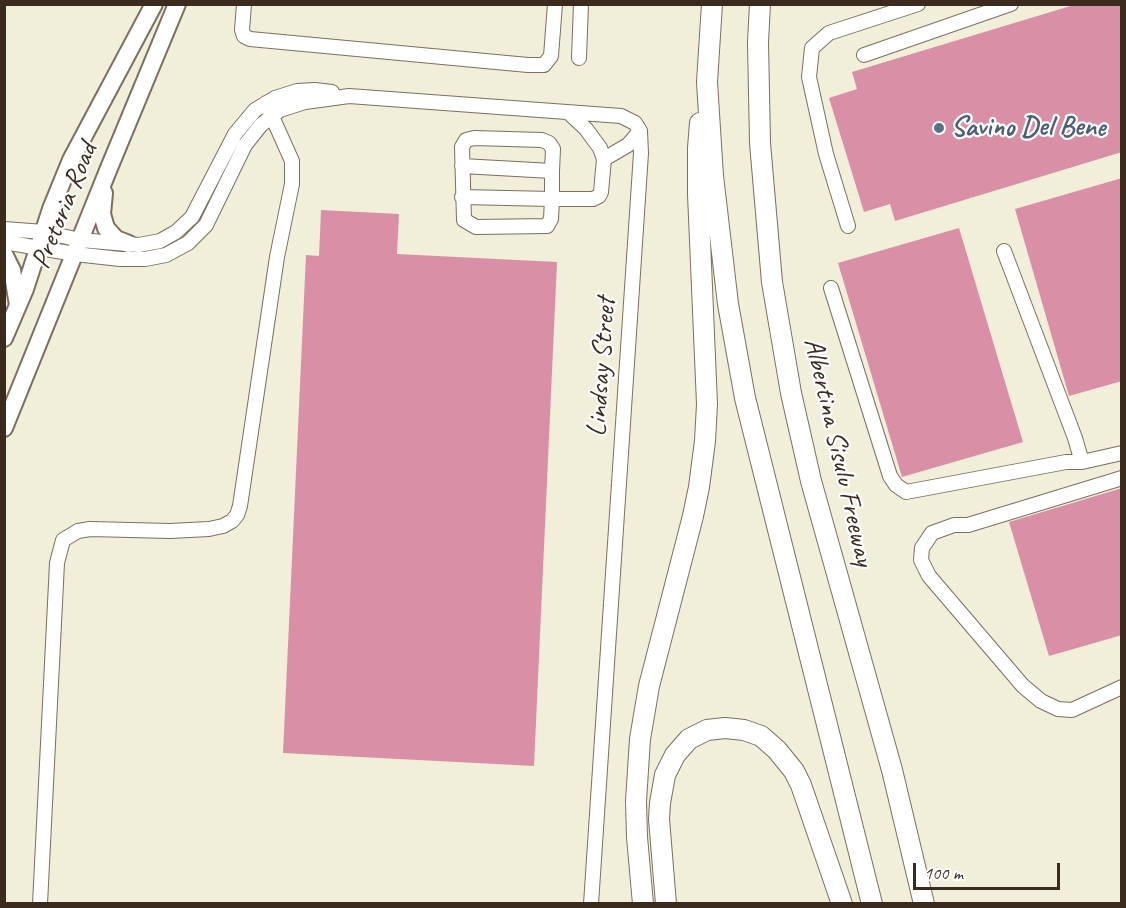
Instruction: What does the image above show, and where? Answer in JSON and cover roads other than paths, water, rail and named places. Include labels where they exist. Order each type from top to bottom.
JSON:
[{"type":"highway","points":[[643,903],[637,837],[639,739],[651,677],[693,516],[699,487],[705,432],[707,404],[698,148],[708,82],[712,4]]},
{"type":"highway","name":"Albertina Sisulu Freeway","points":[[760,4],[760,143],[772,282],[790,393],[811,481],[892,770],[924,903]]},
{"type":"highway","points":[[708,82],[713,176],[722,260],[745,398],[872,903]]},
{"type":"highway","points":[[668,903],[662,854],[660,803],[665,775],[675,755],[689,739],[707,730],[725,728],[744,730],[768,741],[794,771],[842,903]]},
{"type":"highway","points":[[892,770],[934,903]]},
{"type":"main road","name":"Pretoria Road","points":[[4,338],[18,306],[51,209],[74,152],[154,4]]},
{"type":"main road","name":"Pretoria Road","points":[[4,428],[177,4]]},
{"type":"main road","points":[[109,168],[103,201],[103,221],[114,237],[129,244]]},
{"type":"main road","points":[[4,255],[12,270],[18,306]]},
{"type":"street","points":[[244,4],[242,30],[244,36],[249,39],[528,65],[544,65],[551,56],[555,5],[548,4]]},
{"type":"street","points":[[579,58],[581,4]]},
{"type":"street","points":[[848,226],[826,154],[809,77],[812,48],[829,33],[918,4]]},
{"type":"street","points":[[864,55],[1011,4]]},
{"type":"street","points":[[78,247],[147,245],[176,232],[188,221],[205,194],[235,134],[255,110],[280,110],[305,102],[349,96],[621,116],[635,123],[640,131],[628,145],[604,159]]},
{"type":"street","points":[[4,229],[41,240],[145,260],[166,255],[188,243],[198,234],[210,217],[245,145],[268,109]]},
{"type":"street","points":[[40,903],[57,563],[63,540],[78,531],[90,529],[170,531],[209,529],[223,526],[237,515],[240,506],[277,257],[292,184],[292,161],[268,109]]},
{"type":"street","points":[[462,197],[596,198],[601,192],[604,159],[600,148],[586,129],[570,114]]},
{"type":"street","name":"Lindsay Street","points":[[591,903],[641,153],[640,131]]},
{"type":"street","points":[[466,140],[542,140],[549,143],[553,149],[552,171],[551,219],[547,226],[476,227],[464,220],[462,147],[466,140]]},
{"type":"street","points":[[462,166],[552,171]]},
{"type":"street","points":[[4,242],[41,240]]},
{"type":"street","points":[[1004,251],[1082,462]]},
{"type":"street","points":[[831,288],[890,476],[896,485],[906,492],[1122,453]]},
{"type":"street","points":[[1122,478],[979,522],[954,525],[932,533],[922,548],[921,560],[929,576],[1023,686],[1041,701],[1058,709],[1072,710],[1122,687]]},
{"type":"place","name":"Savino Del Bene","points":[[939,128]]}]
